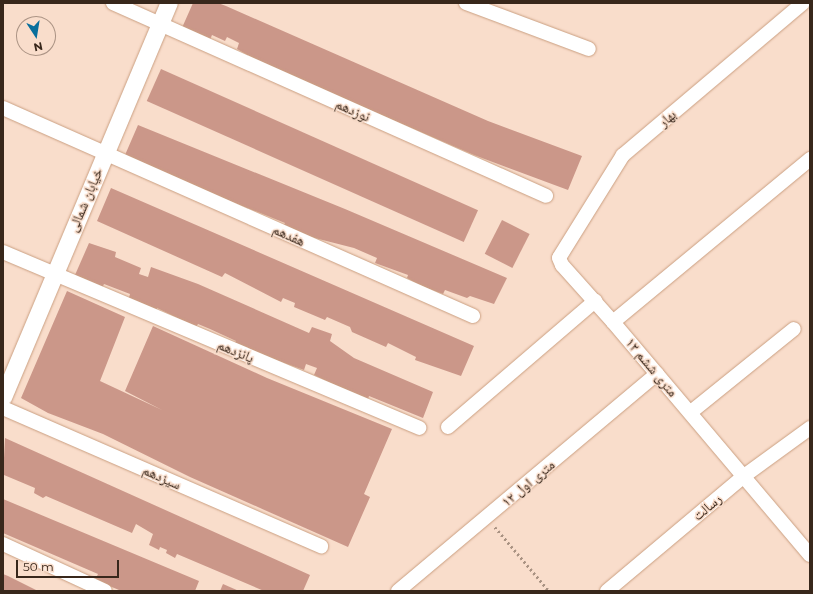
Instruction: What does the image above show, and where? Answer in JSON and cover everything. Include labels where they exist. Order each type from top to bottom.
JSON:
[{"type":"main road","name":"خیابان شمالی","points":[[3,398],[169,3]]},
{"type":"street","name":"نوزدهم","points":[[113,3],[546,196]]},
{"type":"street","points":[[466,3],[589,49]]},
{"type":"street","name":"بهار","points":[[559,258],[623,155],[803,3]]},
{"type":"street","name":"هفدهم","points":[[3,108],[473,316]]},
{"type":"street","points":[[613,322],[810,159]]},
{"type":"street","name":"پانزدهم","points":[[3,252],[419,428]]},
{"type":"street","name":"۱۲ متری ششم","points":[[559,258],[562,265],[691,412],[810,555]]},
{"type":"street","points":[[448,427],[595,302]]},
{"type":"street","points":[[691,412],[794,329]]},
{"type":"street","name":"۱۲ متری اول","points":[[398,591],[657,374]]},
{"type":"street","name":"سیزدهم","points":[[3,408],[321,546]]},
{"type":"street","name":"رسالت","points":[[607,591],[744,476],[810,428]]},
{"type":"street","points":[[3,544],[105,591]]},
{"type":"path","points":[[487,517],[549,591]]},
{"type":"building","points":[[193,3],[218,3],[226,6],[488,121],[582,156],[568,190],[474,155],[261,63],[237,49],[239,43],[227,37],[225,41],[212,35],[209,42],[181,30]]},
{"type":"building","points":[[161,69],[478,210],[464,242],[147,101]]},
{"type":"building","points":[[138,125],[345,209],[507,278],[494,304],[470,296],[467,298],[445,290],[443,294],[421,286],[407,278],[408,275],[375,263],[377,258],[354,248],[303,235],[284,225],[285,223],[195,187],[125,155]]},
{"type":"building","points":[[111,188],[474,346],[461,376],[415,360],[416,357],[388,343],[386,347],[352,332],[350,327],[327,317],[325,320],[294,307],[295,303],[283,298],[281,302],[225,273],[222,277],[97,221]]},
{"type":"building","points":[[502,220],[530,234],[512,268],[485,254]]},
{"type":"building","points":[[89,243],[116,252],[115,257],[141,268],[139,274],[148,277],[151,267],[198,284],[309,333],[312,327],[332,334],[330,341],[354,358],[433,392],[423,418],[369,396],[368,399],[341,388],[314,375],[317,368],[306,364],[304,370],[273,359],[272,362],[234,344],[236,341],[210,329],[198,324],[196,327],[157,308],[156,312],[128,301],[130,294],[104,284],[102,288],[75,275]]},
{"type":"building","points":[[67,291],[125,317],[100,381],[162,410],[125,391],[153,326],[267,378],[392,429],[364,494],[370,497],[348,547],[190,477],[103,434],[48,413],[21,398]]},
{"type":"building","points":[[5,438],[310,575],[303,591],[264,591],[177,554],[175,558],[166,553],[167,550],[160,547],[159,550],[149,545],[153,534],[136,524],[132,533],[46,496],[43,498],[34,493],[35,488],[4,475],[3,478]]},
{"type":"building","points":[[3,499],[199,581],[195,591],[119,590],[95,580],[98,574],[3,533]]},
{"type":"building","points":[[3,574],[8,576],[38,591],[3,591]]},
{"type":"building","points":[[223,584],[239,591],[220,591]]}]
